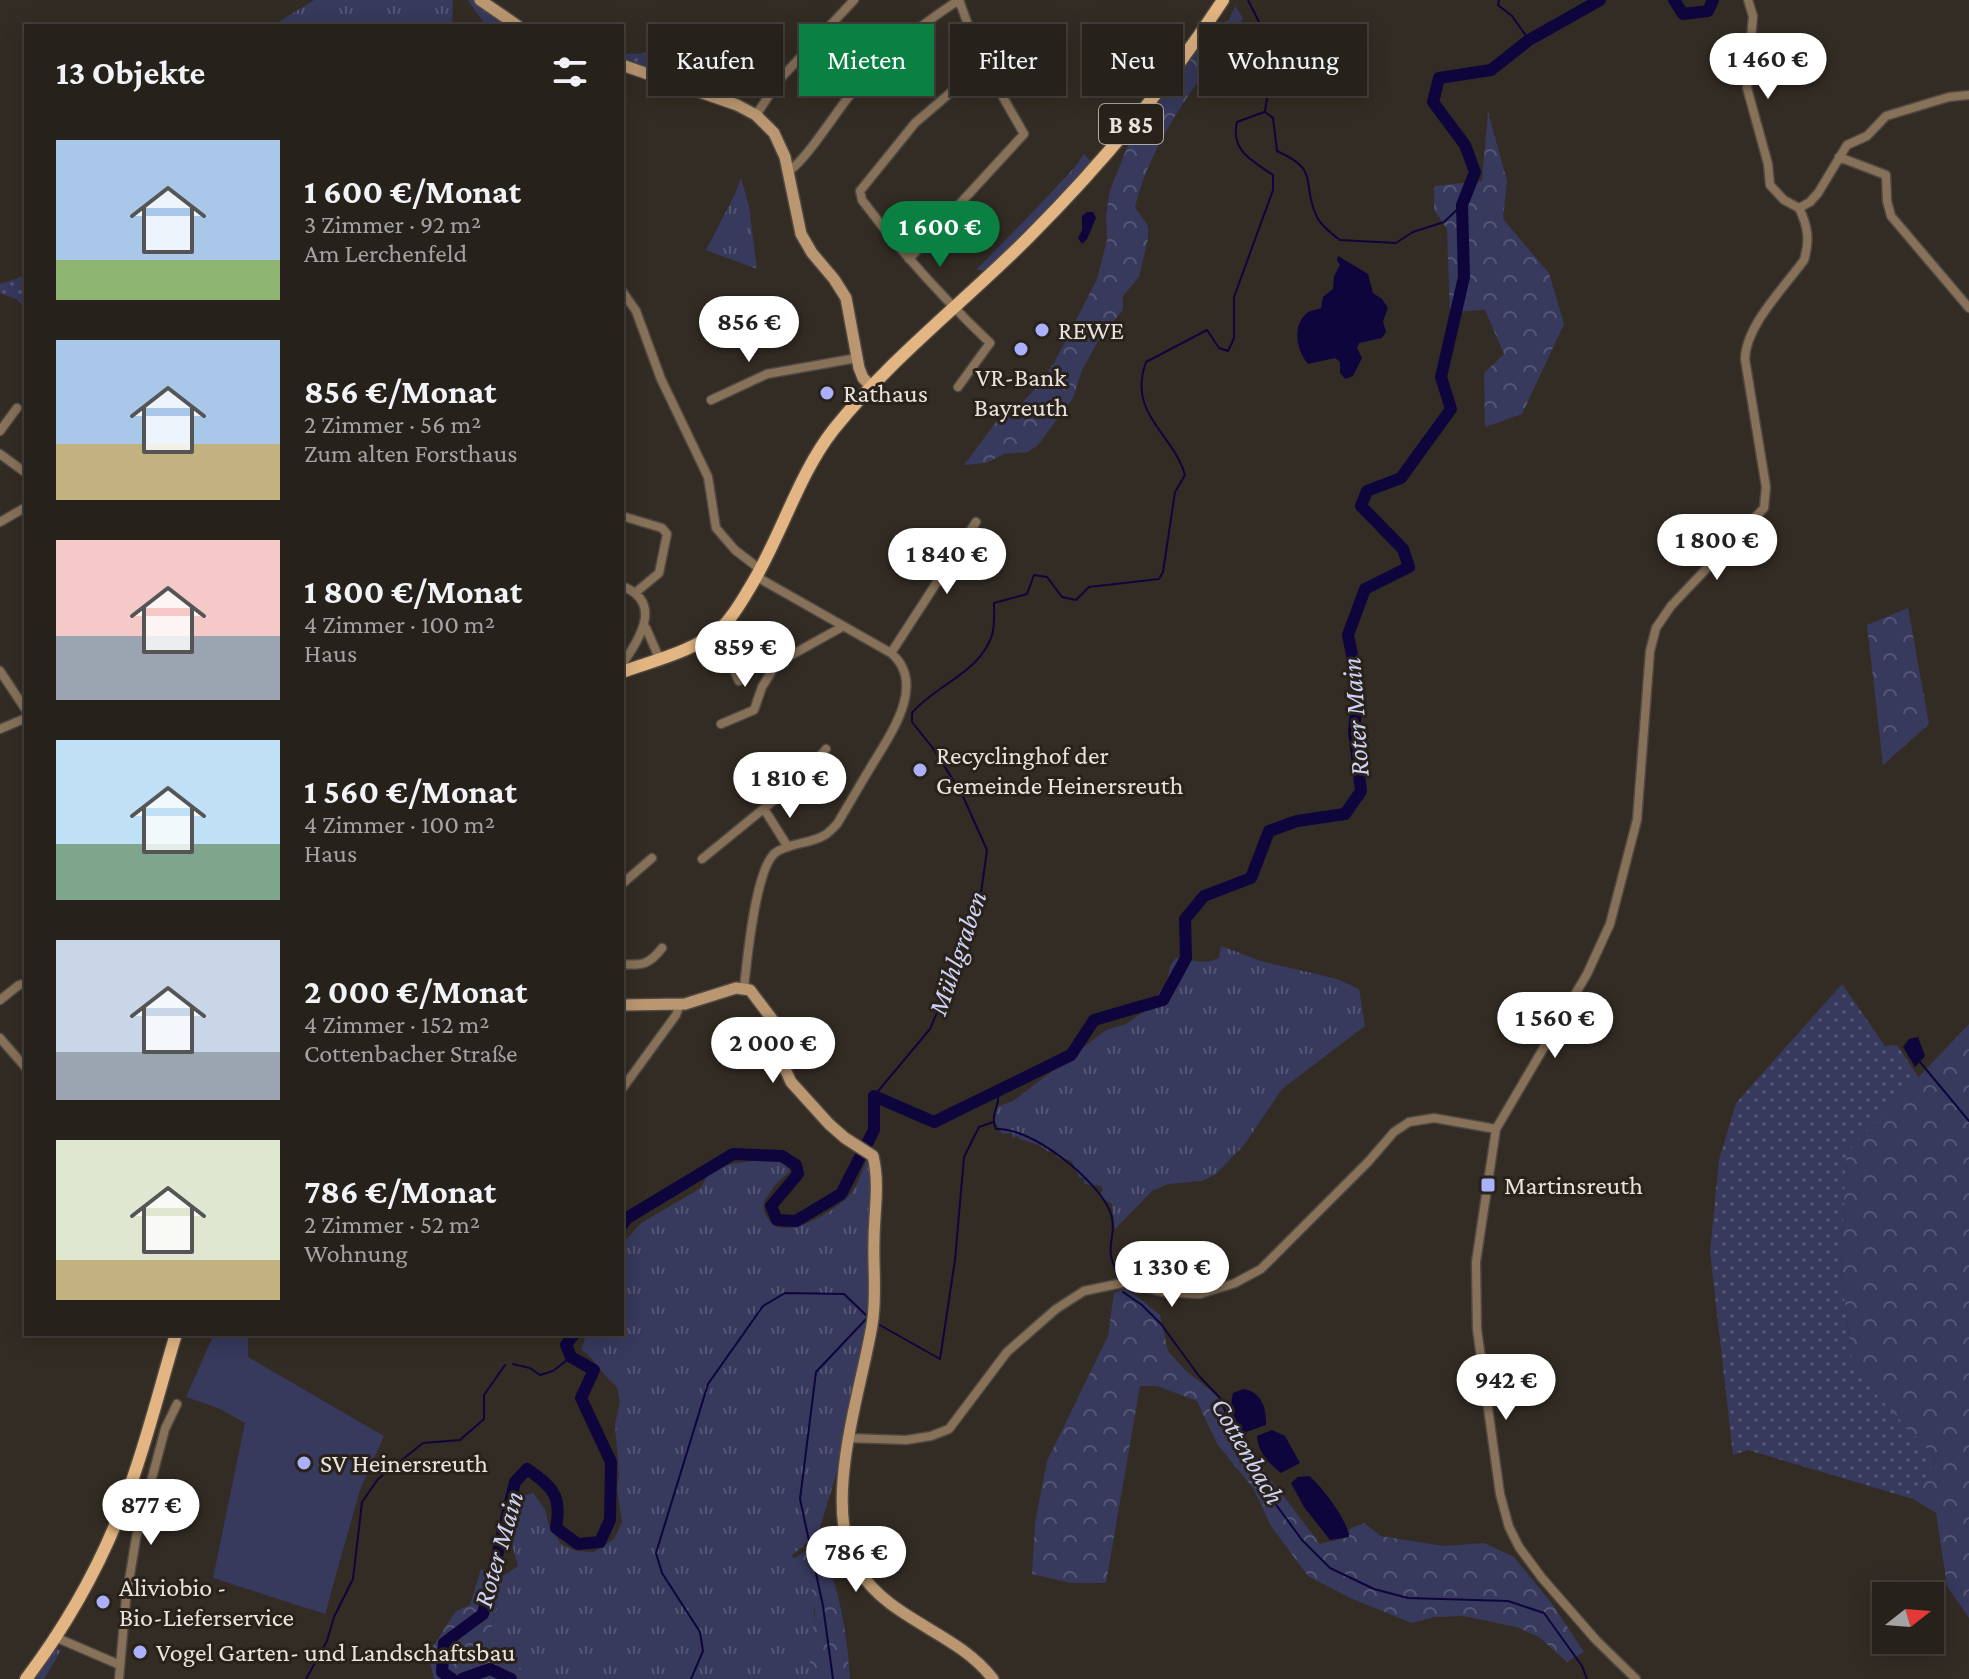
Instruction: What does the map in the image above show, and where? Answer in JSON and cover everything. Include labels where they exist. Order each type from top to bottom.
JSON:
[{"type":"main road","name":"B 85","points":[[624,671],[660,660],[711,635],[729,619],[759,574],[824,443],[872,387],[1027,239],[1084,179],[1149,102],[1223,0]]},
{"type":"main road","points":[[26,1679],[87,1584],[120,1514],[175,1336]]},
{"type":"street","points":[[480,0],[515,24]]},
{"type":"street","points":[[756,115],[780,79],[854,0]]},
{"type":"street","points":[[789,171],[798,164],[831,117],[880,60],[920,27],[959,0],[968,24]]},
{"type":"street","points":[[1636,1679],[1596,1640],[1542,1578],[1519,1547],[1504,1511],[1477,1329],[1476,1262],[1496,1129],[1587,974],[1610,924],[1637,820],[1650,651],[1656,628],[1671,606],[1764,508],[1766,487],[1745,359],[1746,346],[1752,331],[1804,260],[1808,233],[1799,208],[1775,193],[1770,185],[1768,164],[1747,88],[1753,16],[1748,0]]},
{"type":"street","points":[[624,66],[756,115],[778,140],[789,171],[801,234],[846,298],[857,358],[863,378],[872,387]]},
{"type":"street","points":[[950,93],[915,123],[862,187],[862,200],[909,259],[990,343],[958,387]]},
{"type":"street","points":[[1799,208],[1818,193],[1847,145],[1867,136],[1886,116],[1949,97],[1969,95]]},
{"type":"street","points":[[909,259],[1024,134],[1002,96]]},
{"type":"street","points":[[1839,157],[1886,175],[1891,216],[1969,308]]},
{"type":"street","points":[[624,294],[636,311],[661,379],[708,477],[714,525],[759,574],[842,627],[891,653],[902,666],[905,679],[900,720],[837,824],[823,836],[775,853],[764,872],[749,937],[744,988]]},
{"type":"street","points":[[711,400],[767,374],[857,358]]},
{"type":"street","points":[[0,431],[17,408]]},
{"type":"street","points":[[0,454],[24,472]]},
{"type":"street","points":[[0,522],[24,508]]},
{"type":"street","points":[[624,517],[662,528],[667,534],[659,573],[635,593]]},
{"type":"street","points":[[891,653],[976,522]]},
{"type":"street","points":[[624,587],[635,593],[642,605],[649,640],[660,660]]},
{"type":"street","points":[[624,662],[645,625]]},
{"type":"street","points":[[721,724],[754,710],[762,687],[777,663],[842,627]]},
{"type":"street","points":[[711,635],[724,649],[739,681]]},
{"type":"street","points":[[724,649],[751,653],[777,663]]},
{"type":"street","points":[[0,671],[24,707]]},
{"type":"street","points":[[0,729],[24,719]]},
{"type":"street","points":[[702,859],[813,766],[826,749]]},
{"type":"street","points":[[764,809],[788,847]]},
{"type":"street","points":[[624,882],[652,858]]},
{"type":"street","points":[[624,964],[641,966],[662,948]]},
{"type":"street","points":[[0,1000],[24,984]]},
{"type":"street","points":[[624,1005],[680,1004],[744,988],[753,993],[778,1027],[784,1067],[791,1082],[829,1124],[873,1156],[877,1179],[874,1313],[847,1438],[844,1528],[857,1567],[873,1587],[913,1621],[965,1650],[993,1679]]},
{"type":"street","points":[[624,1086],[676,1015],[680,1004]]},
{"type":"street","points":[[0,1038],[24,1066]]},
{"type":"street","points":[[847,1438],[906,1440],[949,1429],[1007,1352],[1056,1309],[1084,1291],[1127,1282],[1162,1292],[1200,1294],[1248,1276],[1272,1258],[1394,1132],[1409,1122],[1434,1118],[1496,1129]]},
{"type":"street","points":[[119,1679],[126,1599],[136,1538],[165,1429],[177,1404]]},
{"type":"street","points":[[55,1637],[120,1665]]},
{"type":"green space","points":[[314,0],[453,0],[452,24],[275,24]]},
{"type":"green space","points":[[468,0],[477,0],[512,24],[485,24]]},
{"type":"green space","points":[[1235,6],[1243,18],[1239,24],[1219,24],[1229,20]]},
{"type":"green space","points":[[1199,43],[1199,81],[1153,156],[1135,207],[1148,226],[1148,239],[1139,277],[1123,296],[1123,310],[1101,336],[1082,370],[1073,398],[1038,445],[1028,452],[1004,454],[986,463],[964,465],[996,422],[1015,410],[1054,363],[1097,279],[1107,240],[1106,215],[1110,190],[1135,128],[1159,96],[1183,96],[1183,64]]},
{"type":"green space","points":[[648,52],[648,70],[624,62],[624,54]]},
{"type":"green space","points":[[1488,112],[1507,181],[1503,219],[1549,273],[1564,324],[1522,414],[1485,427],[1484,373],[1504,354],[1485,310],[1450,312],[1447,229],[1434,210],[1434,186],[1482,181]]},
{"type":"green space","points":[[1084,154],[1091,162],[1059,200],[985,270],[976,270],[1075,167]]},
{"type":"green space","points":[[741,178],[749,206],[757,269],[706,250]]},
{"type":"green space","points":[[21,277],[24,280],[24,307],[16,299],[0,293],[0,284]]},
{"type":"green space","points":[[1908,608],[1929,724],[1883,765],[1867,625]]},
{"type":"green space","points":[[730,653],[757,658],[758,659],[741,678]]},
{"type":"green space","points":[[1221,946],[1261,961],[1337,979],[1359,989],[1365,1026],[1282,1089],[1244,1145],[1216,1174],[1202,1181],[1168,1184],[1152,1191],[1115,1229],[1112,1204],[1098,1196],[1103,1190],[1101,1186],[1084,1184],[1084,1178],[1079,1178],[1072,1161],[1057,1157],[1054,1150],[1049,1152],[1018,1136],[1012,1138],[1012,1133],[1002,1134],[995,1121],[997,1107],[1013,1101],[1106,1030],[1126,1024],[1143,1012],[1167,983],[1170,966],[1176,958],[1212,961],[1219,958]]},
{"type":"green space","points":[[1842,984],[1885,1046],[1897,1045],[1919,1078],[1846,1153],[1841,1272],[1852,1362],[1877,1395],[1936,1459],[1913,1499],[1748,1450],[1733,1455],[1710,1252],[1719,1160],[1736,1103]]},
{"type":"green space","points":[[1969,1024],[1969,1618],[1947,1586],[1936,1513],[1913,1499],[1936,1459],[1877,1395],[1852,1362],[1841,1272],[1846,1153]]},
{"type":"green space","points":[[867,1158],[873,1168],[871,1308],[844,1431],[842,1455],[818,1534],[792,1555],[808,1578],[813,1592],[810,1679],[524,1679],[516,1663],[488,1644],[503,1576],[518,1566],[512,1531],[514,1514],[522,1496],[533,1493],[545,1509],[549,1526],[561,1544],[576,1551],[594,1552],[614,1539],[622,1522],[617,1488],[619,1475],[615,1424],[620,1402],[617,1387],[581,1349],[586,1336],[624,1336],[624,1242],[641,1223],[701,1188],[709,1173],[720,1166],[764,1159],[782,1162],[790,1171],[764,1201],[764,1211],[775,1226],[785,1228],[808,1223],[831,1210],[851,1194]]},
{"type":"green space","points":[[1126,1288],[1160,1315],[1168,1351],[1185,1370],[1220,1398],[1231,1427],[1320,1544],[1349,1537],[1349,1529],[1364,1523],[1381,1536],[1444,1546],[1484,1543],[1514,1557],[1553,1605],[1584,1652],[1567,1662],[1539,1637],[1516,1627],[1464,1616],[1434,1617],[1412,1623],[1350,1598],[1308,1576],[1271,1526],[1253,1488],[1217,1444],[1197,1401],[1157,1386],[1140,1386],[1106,1583],[1071,1583],[1032,1574],[1035,1523],[1047,1461],[1108,1336],[1114,1293]]},
{"type":"green space","name":"SV Heinersreuth","points":[[213,1336],[248,1336],[248,1357],[384,1436],[360,1490],[325,1614],[213,1578],[245,1423],[218,1408],[186,1397]]},
{"type":"green space","points":[[819,1542],[841,1609],[850,1679],[810,1679],[810,1645],[815,1613],[810,1581],[802,1577],[792,1560]]},
{"type":"green space","points":[[481,1569],[503,1576],[488,1644],[516,1663],[524,1679],[434,1679],[428,1654],[456,1611],[470,1605]]},
{"type":"green space","points":[[62,1649],[44,1679],[33,1679],[53,1651]]},
{"type":"shaded area","points":[[1093,212],[1096,218],[1082,244],[1078,238],[1082,230],[1082,216]]},
{"type":"shaded area","points":[[1338,256],[1368,274],[1373,293],[1388,308],[1383,321],[1386,332],[1382,338],[1359,343],[1357,348],[1362,358],[1353,376],[1345,379],[1340,373],[1340,362],[1335,358],[1308,364],[1297,338],[1302,318],[1321,308],[1323,297],[1333,289],[1334,276],[1340,265]]},
{"type":"shaded area","points":[[1918,1037],[1925,1056],[1915,1067],[1903,1047],[1909,1039]]},
{"type":"shaded area","points":[[1244,1389],[1262,1402],[1266,1425],[1243,1433],[1232,1404],[1233,1393]]},
{"type":"shaded area","points":[[1272,1430],[1285,1436],[1300,1463],[1281,1473],[1264,1457],[1259,1447],[1257,1436]]},
{"type":"shaded area","points":[[1309,1476],[1334,1504],[1349,1537],[1330,1540],[1304,1507],[1291,1483],[1298,1477]]},
{"type":"waterway","points":[[1248,0],[1260,24]]},
{"type":"waterway","points":[[1499,0],[1498,5],[1512,16],[1529,40]]},
{"type":"waterway","name":"Roter Main","points":[[624,1222],[733,1154],[782,1156],[796,1165],[798,1174],[771,1206],[777,1220],[796,1221],[841,1194],[874,1130],[874,1096],[934,1122],[1071,1055],[1094,1020],[1163,1000],[1186,958],[1185,919],[1204,896],[1251,878],[1269,831],[1297,821],[1345,814],[1361,791],[1354,732],[1358,685],[1348,635],[1365,589],[1409,567],[1403,549],[1361,506],[1367,491],[1401,478],[1451,409],[1441,377],[1464,277],[1462,205],[1475,172],[1465,145],[1433,102],[1439,78],[1491,70],[1529,40],[1600,0]]},
{"type":"waterway","name":"Roter Main","points":[[1674,0],[1683,14],[1708,11],[1713,0]]},
{"type":"waterway","points":[[1265,111],[1267,96]]},
{"type":"waterway","name":"Mühlgraben","points":[[874,1096],[930,1029],[963,952],[980,900],[987,850],[961,792],[912,722],[912,713],[978,659],[992,635],[994,603],[1027,594],[1034,575],[1047,577],[1062,597],[1076,600],[1089,587],[1159,579],[1163,572],[1175,492],[1185,475],[1142,396],[1146,362],[1207,330],[1219,348],[1228,351],[1234,338],[1234,297],[1273,190],[1273,175],[1240,148],[1237,122],[1264,112]]},
{"type":"waterway","name":"Mühlgraben","points":[[1265,112],[1273,118],[1277,151],[1291,158],[1305,171],[1317,217],[1340,240],[1396,243],[1413,232],[1444,222],[1462,205]]},
{"type":"waterway","points":[[1920,1062],[1969,1121]]},
{"type":"waterway","name":"Cottenbach","points":[[998,1092],[994,1119],[996,1129],[1027,1136],[1044,1146],[1077,1170],[1103,1198],[1112,1220],[1111,1258],[1121,1277]]},
{"type":"waterway","points":[[878,1324],[940,1359],[955,1260],[964,1157],[979,1127],[993,1122]]},
{"type":"waterway","name":"Cottenbach","points":[[1123,1292],[1161,1324],[1199,1376],[1220,1398],[1231,1427],[1247,1449],[1274,1502],[1302,1540],[1330,1568],[1374,1589],[1408,1598],[1508,1601],[1544,1613],[1582,1666],[1587,1679]]},
{"type":"waterway","points":[[691,1679],[703,1651],[700,1632],[662,1573],[656,1553],[708,1384],[763,1306],[785,1293],[844,1294],[868,1317],[816,1372],[800,1499],[823,1606],[833,1679]]},
{"type":"waterway","name":"Roter Main","points":[[452,1679],[442,1672],[444,1643],[483,1614],[515,1482],[527,1469],[554,1493],[558,1508],[556,1528],[578,1544],[600,1542],[610,1520],[611,1462],[581,1398],[594,1370],[571,1357],[566,1345],[573,1336]]},
{"type":"waterway","points":[[513,1364],[530,1368],[540,1375],[553,1371],[571,1357]]},
{"type":"waterway","points":[[306,1679],[327,1641],[334,1617],[353,1579],[362,1502],[378,1479],[423,1443],[460,1440],[484,1419],[484,1395],[505,1365]]},
{"type":"waterway","name":"Roter Main","points":[[462,1679],[490,1669],[511,1679]]},
{"type":"place","name":"REWE","points":[[1042,330]]},
{"type":"place","name":"VR-Bank Bayreuth","points":[[1021,349]]},
{"type":"place","name":"Rathaus","points":[[827,393]]},
{"type":"place","name":"Recyclinghof der Gemeinde Heinersreuth","points":[[920,770]]},
{"type":"place","name":"Martinsreuth","points":[[1488,1185]]},
{"type":"place","name":"SV Heinersreuth","points":[[304,1463]]},
{"type":"place","name":"Aliviobio - Bio-Lieferservice","points":[[103,1602]]},
{"type":"place","name":"Vogel Garten- und Landschaftsbau","points":[[140,1652]]}]
